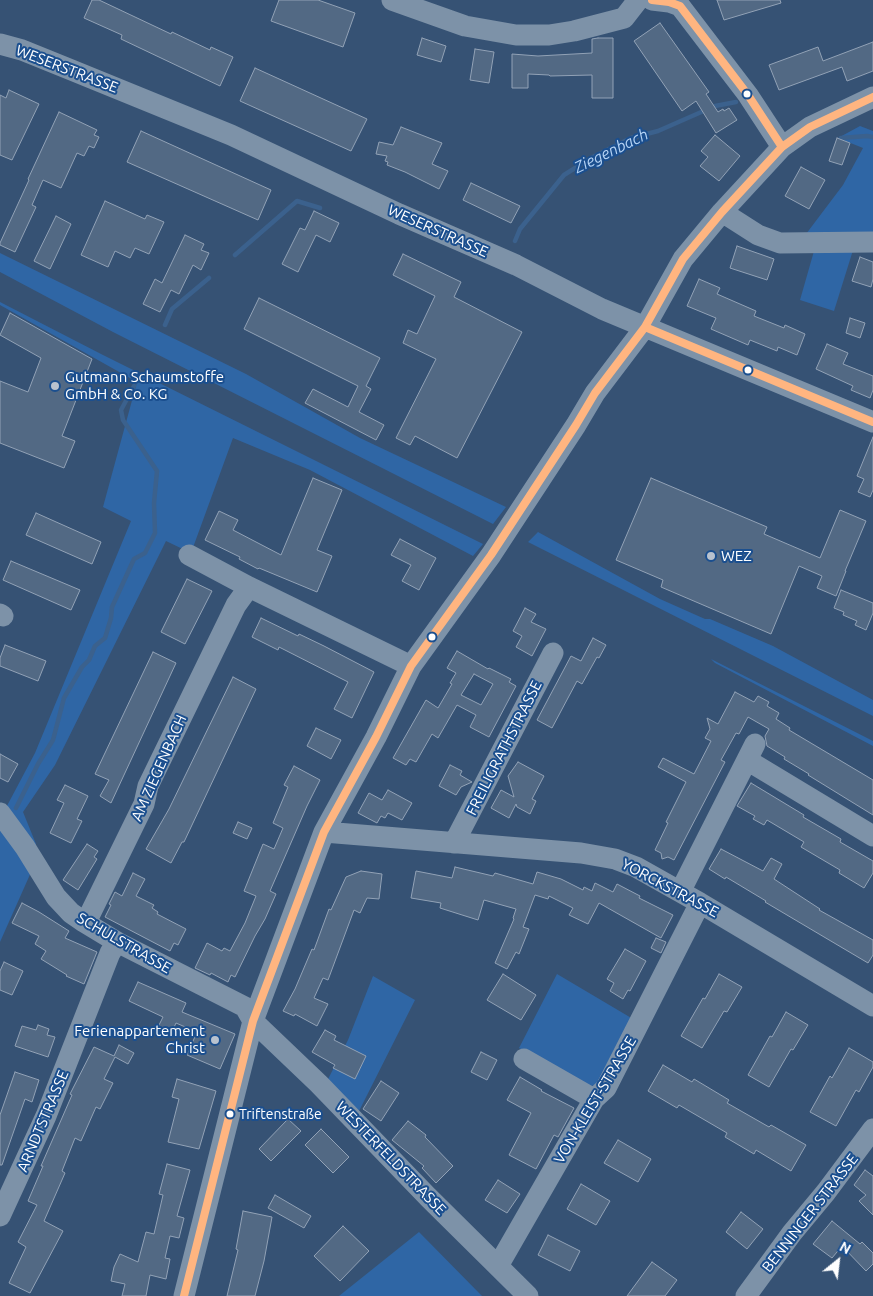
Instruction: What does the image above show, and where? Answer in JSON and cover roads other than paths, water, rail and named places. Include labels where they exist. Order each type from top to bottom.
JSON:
[{"type":"street","points":[[392,0],[465,26],[516,35],[549,35],[574,31],[624,18],[638,0]]},
{"type":"street","points":[[652,0],[681,3],[748,95],[782,147]]},
{"type":"street","name":"WESERSTRASSE","points":[[0,44],[53,62],[231,135],[516,265],[602,309],[873,422]]},
{"type":"street","points":[[184,1296],[253,1021],[324,832],[376,737],[411,666],[491,555],[595,393],[645,327],[684,259],[722,212],[782,147],[810,127],[873,97]]},
{"type":"street","points":[[722,212],[758,235],[780,243],[873,242]]},
{"type":"street","points":[[189,555],[249,587],[411,666]]},
{"type":"street","name":"AM ZIEGENBACH","points":[[84,922],[90,914],[144,804],[148,786],[236,605],[249,587]]},
{"type":"street","name":"FREILIGRATHSTRASSE","points":[[454,843],[553,653]]},
{"type":"street","points":[[680,892],[751,752],[873,836]]},
{"type":"street","name":"SCHULSTRASSE","points":[[0,813],[25,847],[56,896],[71,913],[117,942],[245,1008],[253,1021]]},
{"type":"street","name":"YORCKSTRASSE","points":[[324,832],[581,853],[615,859],[680,892],[873,1006]]},
{"type":"street","name":"VON-KLEIST-STRASSE","points":[[498,1266],[594,1099],[606,1088],[700,904]]},
{"type":"street","name":"ARNDTSTRASSE","points":[[0,1216],[46,1116],[110,952],[117,942]]},
{"type":"street","name":"WESTERFELDSTRASSE","points":[[253,1021],[319,1084],[428,1197],[528,1296]]},
{"type":"street","points":[[524,1059],[594,1099]]},
{"type":"street","name":"BENNINGER STRASSE","points":[[746,1296],[792,1233],[873,1130]]},
{"type":"waterway","name":"Ziegenbach","points":[[515,241],[520,229],[564,175],[591,158],[631,138],[658,131],[715,106],[736,102]]},
{"type":"waterway","name":"Ziegenbach","points":[[841,138],[873,137]]},
{"type":"waterway","name":"Ziegenbach","points":[[235,255],[297,201],[320,208]]},
{"type":"waterway","name":"Ziegenbach","points":[[165,325],[172,309],[209,278]]},
{"type":"waterway","name":"Ziegenbach","points":[[16,808],[38,764],[53,740],[64,698],[82,667],[89,660],[95,646],[105,638],[112,607],[134,559],[145,553],[155,533],[154,503],[157,471],[123,420],[121,410],[134,386]]},
{"type":"place","name":"Gutmann Schaumstoffe GmbH & Co. KG","points":[[55,386]]},
{"type":"place","name":"WEZ","points":[[711,556]]},
{"type":"place","name":"Ferienappartement Christ","points":[[215,1040]]},
{"type":"place","name":"Triftenstraße","points":[[230,1114]]}]
